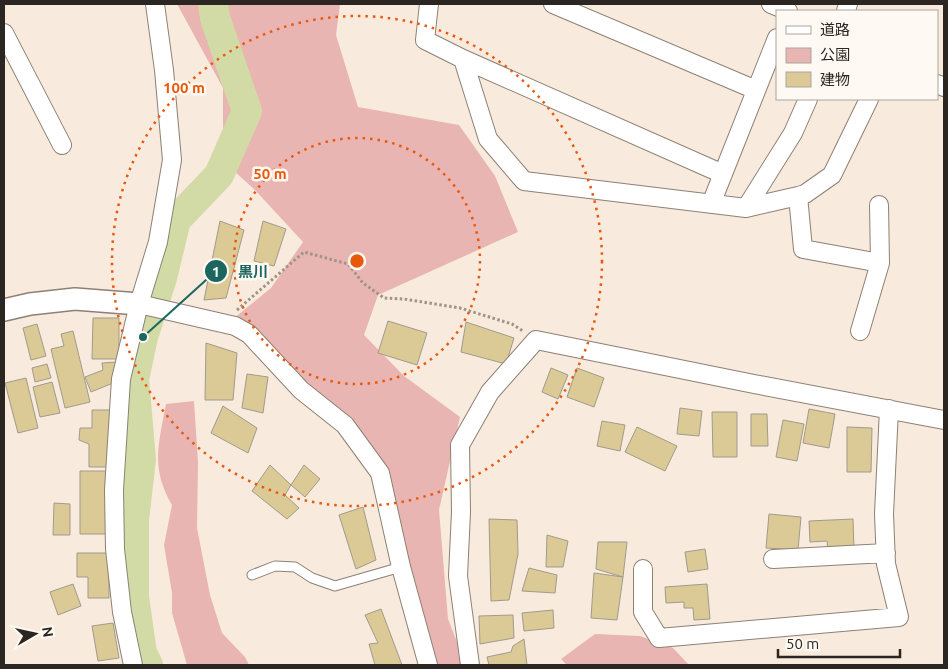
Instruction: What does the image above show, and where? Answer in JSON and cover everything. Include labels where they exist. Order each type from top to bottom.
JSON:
[{"type":"street","points":[[133,665],[120,603],[115,549],[114,490],[121,379],[144,305],[158,242],[172,160],[164,70],[155,4]]},
{"type":"street","points":[[429,4],[425,40],[463,59],[722,174]]},
{"type":"street","points":[[553,4],[587,10],[756,90]]},
{"type":"street","points":[[771,4],[786,10]]},
{"type":"street","points":[[4,33],[62,144]]},
{"type":"street","points":[[710,204],[776,40]]},
{"type":"street","points":[[463,59],[488,139],[524,181],[746,208],[805,194],[832,175],[869,100]]},
{"type":"street","points":[[746,208],[793,133],[808,100]]},
{"type":"street","points":[[798,196],[803,248],[880,263]]},
{"type":"street","points":[[860,331],[880,263],[878,205]]},
{"type":"street","points":[[4,310],[30,304],[75,298],[144,305],[235,326],[249,334],[301,390],[345,425],[380,473],[400,567],[428,665]]},
{"type":"street","points":[[470,665],[458,576],[460,445],[490,392],[536,340],[944,420]]},
{"type":"street","points":[[644,569],[643,612],[659,638],[900,617],[886,564],[884,514],[888,409]]},
{"type":"street","points":[[773,559],[886,553]]},
{"type":"lane","points":[[252,575],[275,566],[295,566],[312,578],[335,586],[400,567]]},
{"type":"path","points":[[215,321],[304,252],[348,264],[363,282],[384,298],[404,299],[460,308],[512,324],[536,340]]},
{"type":"green space","points":[[177,4],[340,4],[336,35],[358,107],[459,125],[495,176],[518,232],[378,295],[364,335],[404,376],[460,417],[439,510],[448,619],[466,665],[420,665],[409,635],[378,480],[282,363],[233,319],[271,288],[303,242],[255,190],[223,161],[223,88]]},
{"type":"green space","points":[[194,401],[198,462],[197,528],[210,595],[222,633],[245,657],[249,665],[187,665],[172,613],[172,593],[164,545],[172,505],[161,479],[158,455],[159,443],[166,404]]},
{"type":"green space","points":[[595,634],[640,636],[673,648],[689,665],[567,665],[561,659]]},
{"type":"building","points":[[220,221],[244,230],[226,298],[204,300]]},
{"type":"building","points":[[263,221],[286,229],[274,266],[254,261]]},
{"type":"building","points":[[93,318],[119,318],[119,359],[92,359]]},
{"type":"building","points":[[388,321],[427,333],[417,365],[378,353]]},
{"type":"building","points":[[466,322],[514,338],[506,364],[461,352]]},
{"type":"building","points":[[37,324],[46,356],[31,360],[23,328]]},
{"type":"building","points":[[73,331],[90,402],[65,408],[51,349],[64,346],[61,334]]},
{"type":"building","points":[[206,343],[237,353],[233,400],[205,400]]},
{"type":"building","points":[[116,362],[118,381],[91,392],[85,377],[103,370],[102,363]]},
{"type":"building","points":[[47,364],[51,378],[35,382],[32,368]]},
{"type":"building","points":[[551,368],[568,375],[558,399],[542,392]]},
{"type":"building","points":[[577,368],[604,378],[594,407],[567,397]]},
{"type":"building","points":[[247,374],[268,377],[263,413],[242,408]]},
{"type":"building","points":[[26,378],[38,428],[18,433],[5,383]]},
{"type":"building","points":[[52,382],[60,413],[40,417],[33,387]]},
{"type":"building","points":[[223,406],[257,428],[248,453],[211,433]]},
{"type":"building","points":[[680,408],[702,411],[699,436],[677,434]]},
{"type":"building","points":[[809,409],[835,414],[829,448],[803,443]]},
{"type":"building","points":[[92,410],[114,410],[113,467],[89,467],[89,444],[79,440],[80,428],[92,428]]},
{"type":"building","points":[[712,412],[737,412],[737,457],[713,457]]},
{"type":"building","points":[[751,414],[767,414],[768,446],[751,446]]},
{"type":"building","points":[[783,420],[804,424],[797,461],[776,457]]},
{"type":"building","points":[[602,421],[625,425],[620,451],[597,446]]},
{"type":"building","points":[[637,427],[677,446],[665,471],[625,452]]},
{"type":"building","points":[[847,427],[872,428],[871,472],[847,472]]},
{"type":"building","points":[[270,465],[291,485],[285,495],[299,508],[287,519],[252,491]]},
{"type":"building","points":[[304,465],[320,479],[305,497],[291,485]]},
{"type":"building","points":[[80,471],[112,471],[112,534],[80,534]]},
{"type":"building","points":[[54,503],[70,504],[70,535],[53,535]]},
{"type":"building","points":[[363,507],[376,560],[356,569],[339,515]]},
{"type":"building","points":[[769,514],[801,517],[798,550],[766,548]]},
{"type":"building","points":[[489,519],[517,520],[518,554],[509,600],[491,601]]},
{"type":"building","points":[[853,519],[854,550],[828,551],[827,541],[810,542],[809,521]]},
{"type":"building","points":[[547,535],[568,541],[563,567],[546,567]]},
{"type":"building","points":[[598,542],[627,542],[623,577],[596,569]]},
{"type":"building","points":[[705,549],[708,569],[688,572],[685,552]]},
{"type":"building","points":[[77,553],[109,553],[109,598],[88,598],[88,577],[77,577]]},
{"type":"building","points":[[529,568],[557,575],[555,593],[522,591]]},
{"type":"building","points":[[594,573],[623,577],[617,620],[591,618]]},
{"type":"building","points":[[73,584],[81,606],[58,615],[50,592]]},
{"type":"building","points":[[707,584],[710,619],[694,620],[693,608],[684,608],[684,602],[666,603],[665,587]]},
{"type":"building","points":[[381,609],[402,665],[375,665],[369,644],[378,643],[365,615]]},
{"type":"building","points":[[553,610],[554,628],[524,631],[522,613]]},
{"type":"building","points":[[513,615],[514,638],[480,644],[479,616]]},
{"type":"building","points":[[113,623],[119,658],[98,661],[92,626]]},
{"type":"building","points":[[524,639],[527,665],[489,665],[487,657],[511,652],[513,646]]},
{"type":"waterway","points":[[148,665],[142,653],[134,597],[134,520],[141,459],[134,379],[143,337],[162,278],[176,220],[219,175],[247,111],[215,18],[213,4]]},
{"type":"place","name":"黒川","points":[[143,337]]}]
